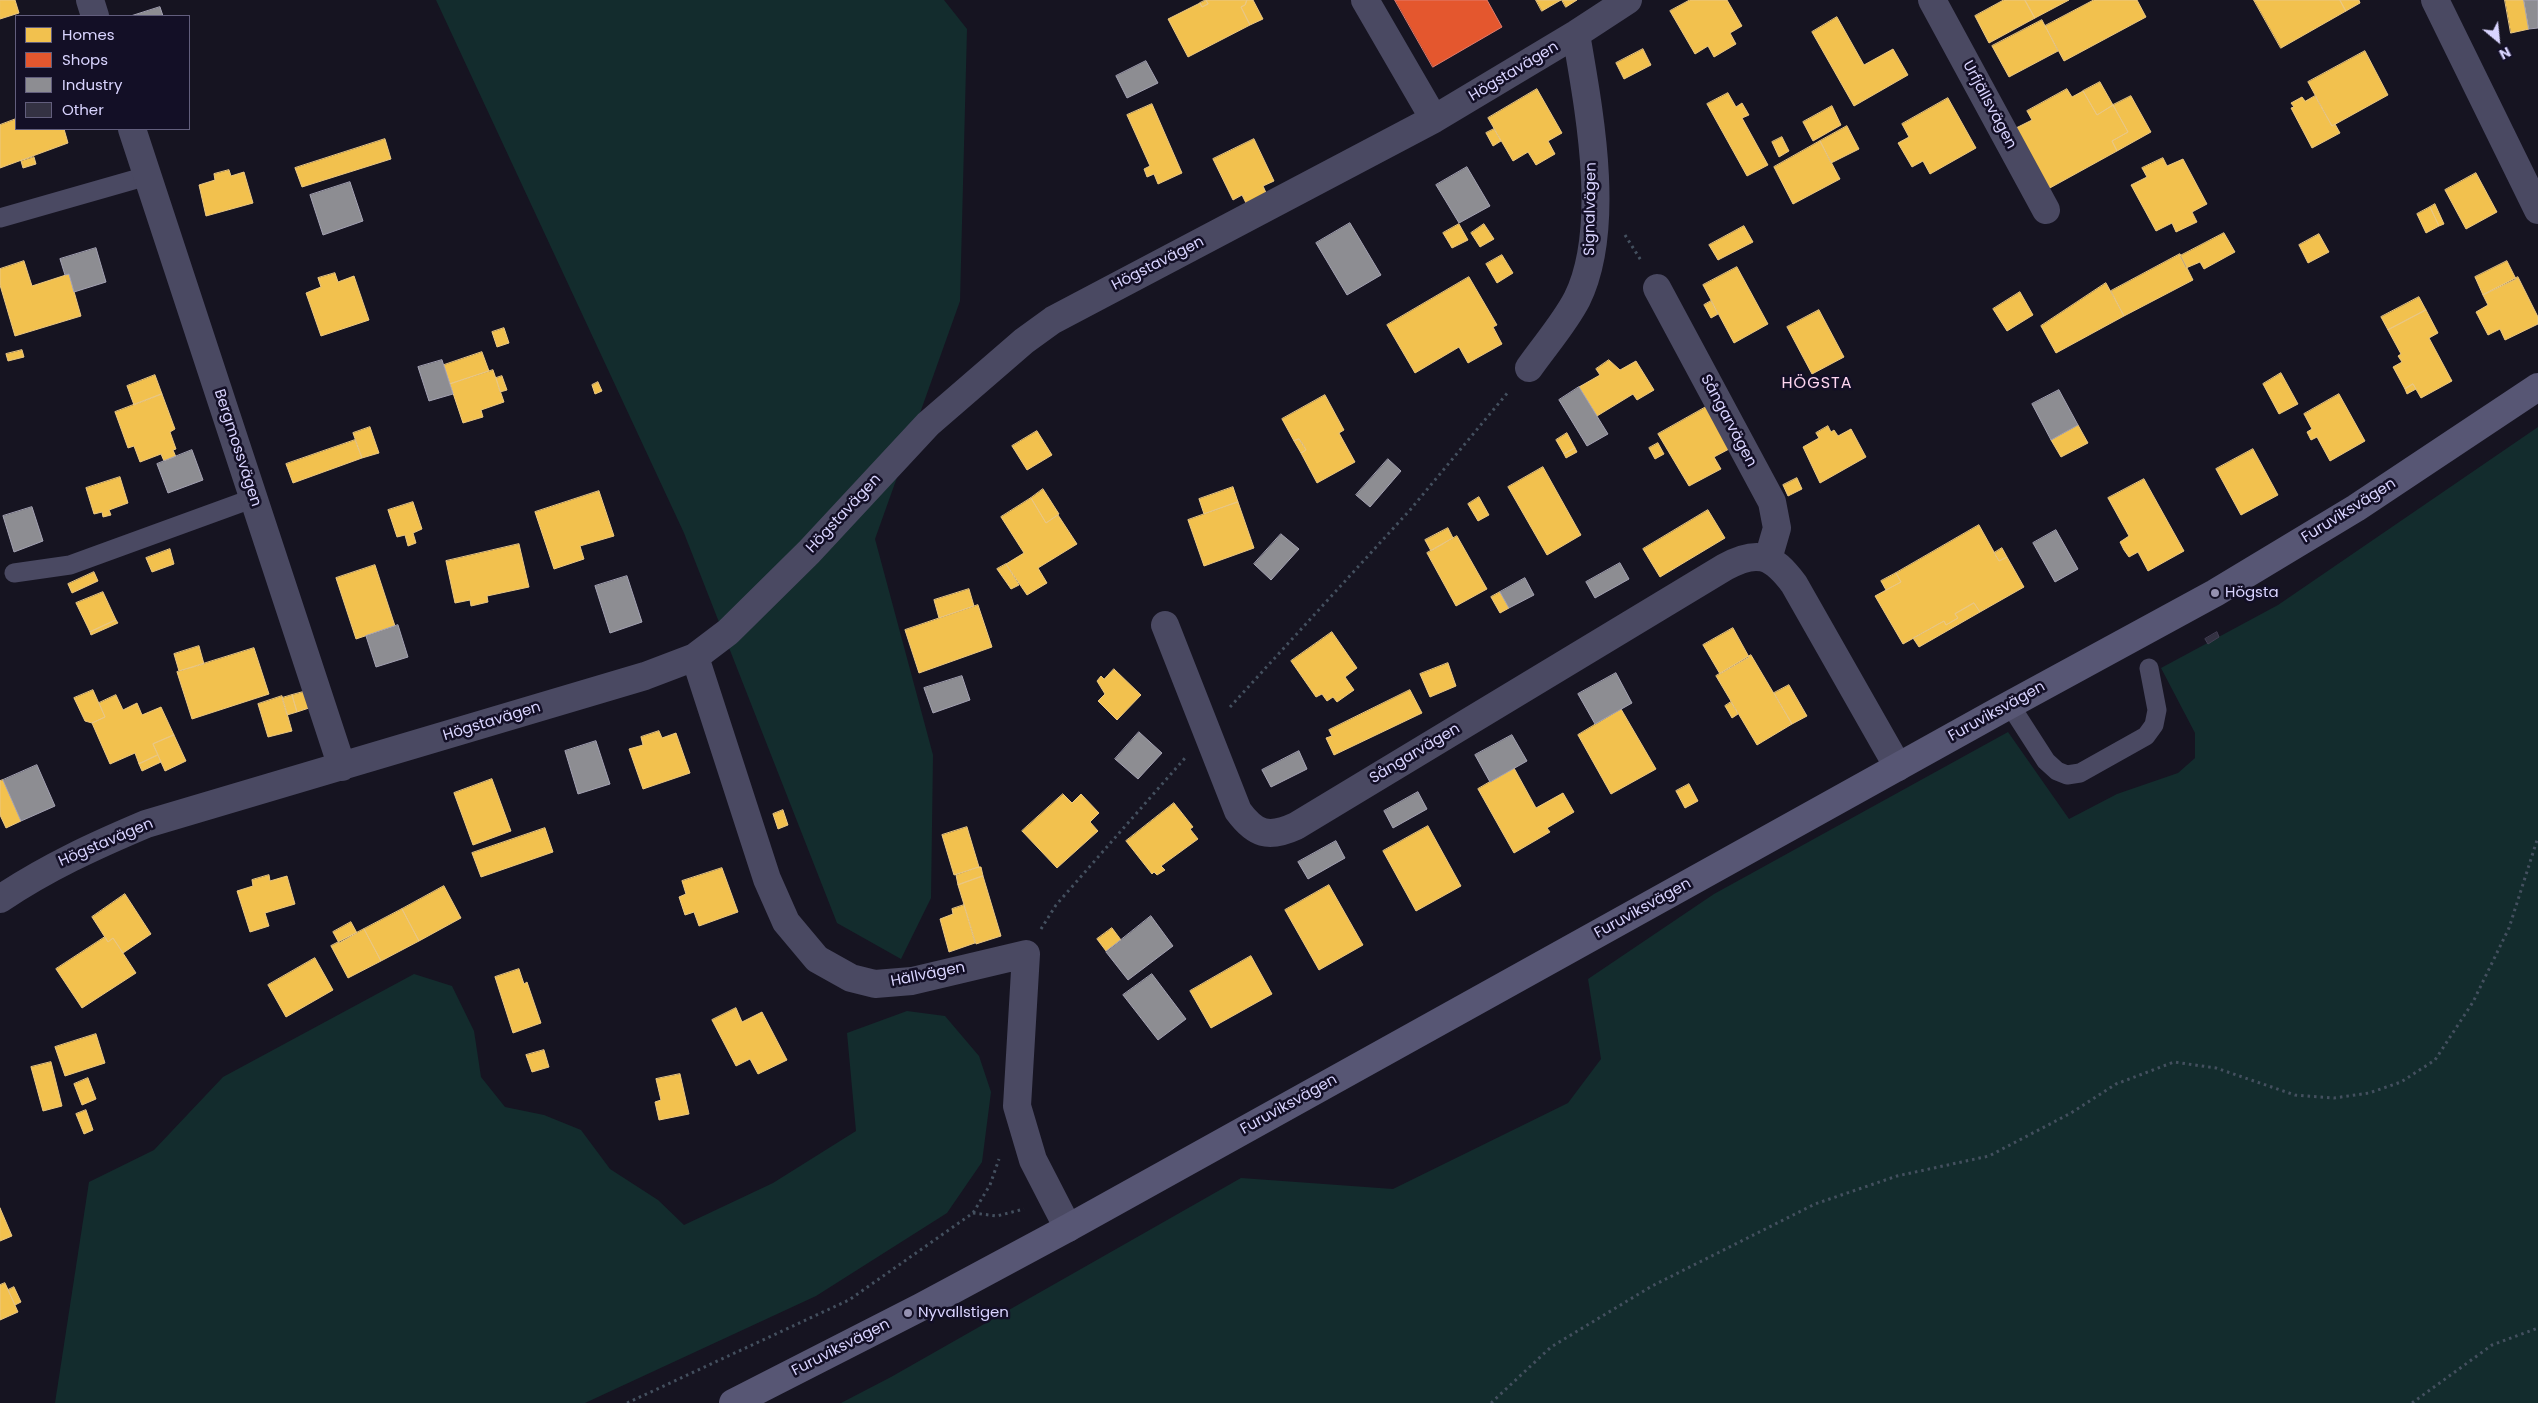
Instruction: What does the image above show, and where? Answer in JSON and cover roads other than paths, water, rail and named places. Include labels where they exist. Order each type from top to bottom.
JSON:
[{"type":"main road","name":"Furuviksvägen","points":[[733,1403],[921,1307],[1068,1228],[2215,593],[2365,502],[2538,387]]},
{"type":"street","points":[[90,0],[95,15]]},
{"type":"street","points":[[1365,0],[1434,119]]},
{"type":"street","name":"Högstavägen","points":[[0,898],[35,876],[84,850],[146,824],[645,676],[695,657],[728,632],[762,601],[928,424],[1031,336],[1053,320],[1095,296],[1276,204],[1434,119],[1576,34],[1628,0]]},
{"type":"street","name":"Urfjällsvägen","points":[[1932,0],[2046,210]]},
{"type":"street","points":[[2436,0],[2538,210]]},
{"type":"street","name":"Signalvägen","points":[[1529,368],[1568,314],[1580,291],[1591,261],[1594,236],[1593,165],[1588,108],[1576,34]]},
{"type":"street","name":"Bergmossvägen","points":[[132,130],[342,767]]},
{"type":"street","name":"Sångarvägen","points":[[1165,625],[1238,811],[1245,821],[1260,832],[1286,830],[1725,567],[1751,556],[1768,559],[1777,528],[1772,502],[1657,288]]},
{"type":"street","points":[[1768,559],[1782,568],[1794,584],[1898,767]]},
{"type":"street","name":"Hällvägen","points":[[695,657],[767,878],[786,922],[817,959],[852,978],[875,984],[912,981],[1026,954],[1017,1106],[1033,1160],[1068,1228]]},
{"type":"lane","points":[[0,218],[147,176]]},
{"type":"lane","points":[[14,573],[70,564],[254,498]]},
{"type":"lane","points":[[2010,705],[2046,761],[2057,771],[2068,774],[2080,773],[2146,736],[2154,724],[2157,710],[2149,668]]},
{"type":"place","name":"Högsta","points":[[2215,593]]},
{"type":"place","name":"Nyvallstigen","points":[[908,1313]]},
{"type":"district","name":"HÖGSTA","points":[[1817,384]]}]
